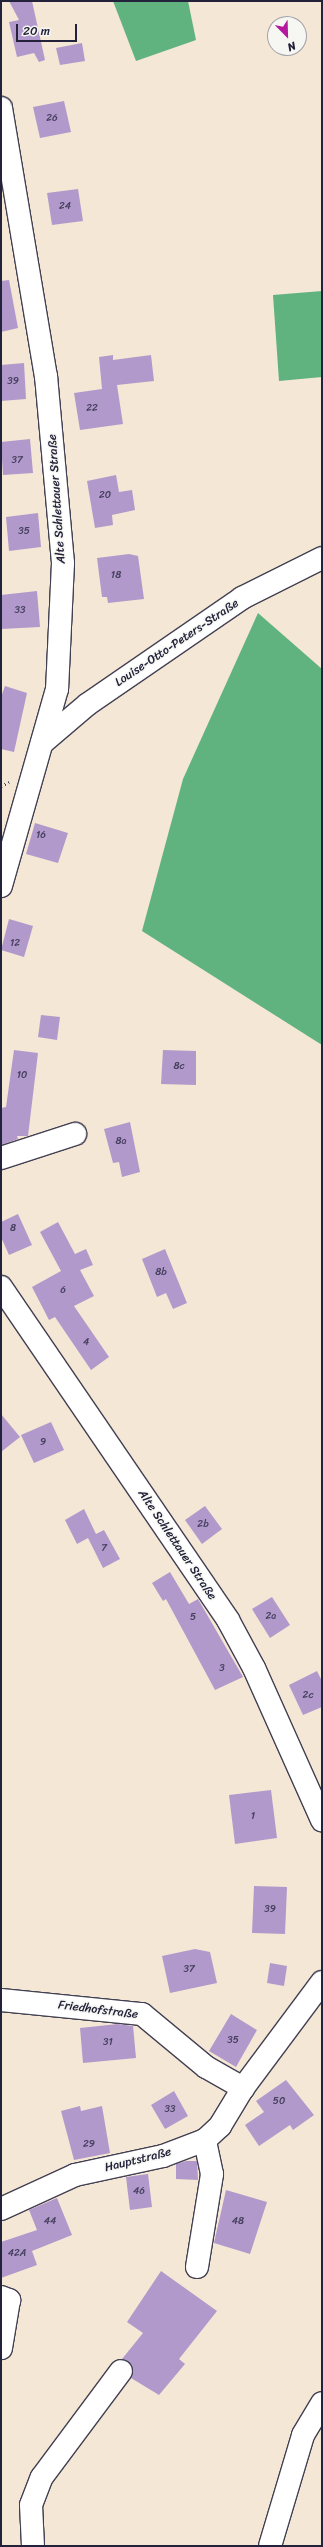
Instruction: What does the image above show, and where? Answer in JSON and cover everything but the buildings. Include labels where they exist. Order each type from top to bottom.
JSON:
[{"type":"street","name":"Alte Schlettauer Straße","points":[[1,108],[46,376],[59,493],[62,563],[56,689],[1,886]]},
{"type":"street","name":"Louise-Otto-Peters-Straße","points":[[42,742],[88,704],[242,598],[322,558]]},
{"type":"street","points":[[56,689],[88,704]]},
{"type":"street","points":[[1,1158],[75,1134]]},
{"type":"street","name":"Alte Schlettauer Straße","points":[[1,1287],[228,1620],[254,1668],[322,1820]]},
{"type":"street","name":"Hauptstraße","points":[[1,2209],[75,2175],[163,2156],[205,2140],[220,2126],[243,2088],[322,1982]]},
{"type":"street","name":"Friedhofstraße","points":[[1,2000],[142,2014],[206,2067],[243,2088]]},
{"type":"street","points":[[197,2267],[212,2174],[205,2140]]},
{"type":"street","points":[[1,2297],[10,2300],[1,2348]]},
{"type":"street","points":[[33,2546],[31,2505],[42,2477],[121,2371]]},
{"type":"street","points":[[270,2546],[303,2435],[322,2403]]},
{"type":"green space","points":[[113,1],[188,1],[196,40],[136,61]]},
{"type":"green space","points":[[322,291],[322,377],[279,381],[273,295]]},
{"type":"green space","points":[[258,613],[322,669],[322,1045],[142,931],[183,779]]}]
